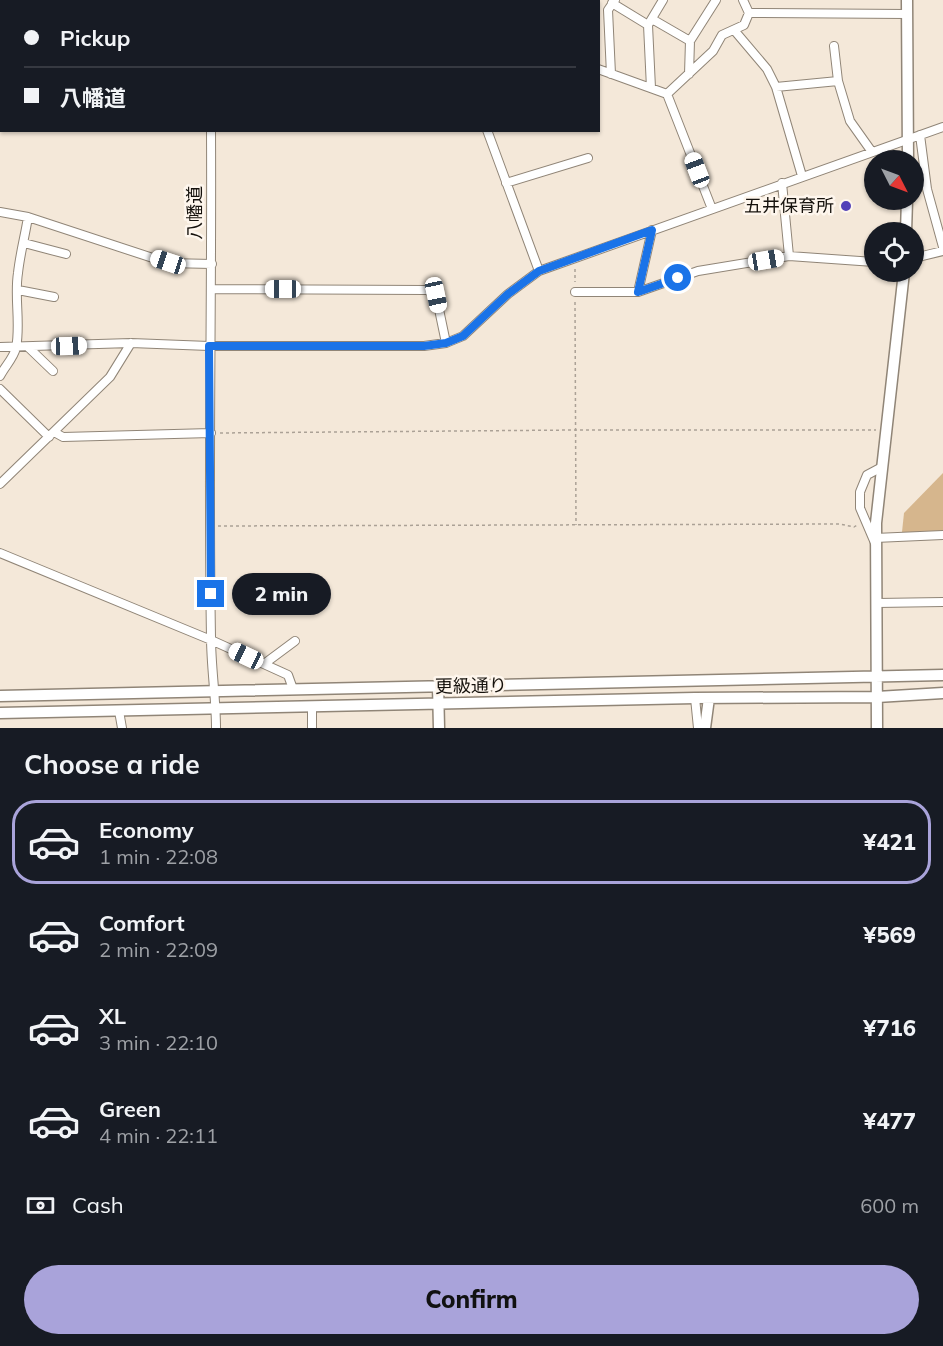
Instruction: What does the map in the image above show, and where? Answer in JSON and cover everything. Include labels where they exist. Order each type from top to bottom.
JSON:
[{"type":"street","points":[[651,88],[650,22],[663,0]]},
{"type":"street","points":[[689,74],[690,40],[716,0]]},
{"type":"street","points":[[667,94],[713,51],[723,35],[744,25],[748,13],[743,0]]},
{"type":"street","points":[[907,0],[908,150]]},
{"type":"street","points":[[611,74],[608,10],[613,2],[690,40]]},
{"type":"street","points":[[748,13],[907,14]]},
{"type":"street","points":[[734,30],[767,69],[776,87],[802,176]]},
{"type":"street","points":[[834,46],[838,81],[850,121],[871,150]]},
{"type":"street","points":[[600,70],[667,94],[712,208]]},
{"type":"street","points":[[776,87],[838,81]]},
{"type":"street","points":[[878,150],[943,127]]},
{"type":"street","name":"八幡道","points":[[211,132],[212,264],[209,346],[211,640],[216,690],[216,728]]},
{"type":"street","points":[[488,132],[539,271]]},
{"type":"street","points":[[920,135],[927,189],[943,249],[924,255]]},
{"type":"street","points":[[0,347],[131,344],[424,346],[446,343],[463,336],[508,294],[539,271],[864,155]]},
{"type":"street","points":[[506,183],[588,158]]},
{"type":"street","points":[[782,183],[789,256]]},
{"type":"street","points":[[0,212],[28,218],[168,262],[212,264]]},
{"type":"street","points":[[0,376],[12,359],[16,347],[17,274],[28,218]]},
{"type":"street","points":[[638,292],[652,230]]},
{"type":"street","points":[[24,243],[66,254]]},
{"type":"street","points":[[575,292],[638,292],[698,272],[789,256],[864,261]]},
{"type":"street","points":[[877,728],[875,541],[903,282]]},
{"type":"street","points":[[211,289],[427,290],[436,295],[446,343]]},
{"type":"street","points":[[18,290],[54,297]]},
{"type":"street","points":[[0,484],[110,377],[131,344]]},
{"type":"street","points":[[28,347],[53,371]]},
{"type":"street","points":[[0,389],[51,434],[63,437],[210,433]]},
{"type":"street","points":[[875,541],[863,520],[860,492],[867,475],[882,467]]},
{"type":"street","points":[[860,508],[877,509]]},
{"type":"street","points":[[863,520],[877,509]]},
{"type":"street","points":[[875,541],[943,535]]},
{"type":"street","points":[[0,553],[211,640],[288,675],[293,689]]},
{"type":"street","points":[[876,603],[943,602]]},
{"type":"street","points":[[264,664],[295,640]]},
{"type":"street","name":"更級通り","points":[[0,696],[943,675]]},
{"type":"street","points":[[438,685],[439,728]]},
{"type":"street","name":"更級通り","points":[[0,713],[695,698],[877,697],[943,693]]},
{"type":"street","points":[[695,698],[698,728]]},
{"type":"street","points":[[705,728],[709,698]]},
{"type":"street","points":[[312,706],[312,728]]},
{"type":"street","points":[[120,711],[122,728]]},
{"type":"path","points":[[575,259],[576,525]]},
{"type":"path","points":[[210,433],[887,430]]},
{"type":"path","points":[[211,526],[840,524],[854,527],[863,520]]},
{"type":"shaded area","points":[[943,473],[943,533],[902,532],[904,513]]},
{"type":"place","name":"五井保育所","points":[[846,206]]},
{"type":"route","points":[[211,594],[209,346],[374,347],[446,343],[463,336],[508,294],[539,271],[652,230],[638,292],[678,278]]}]
